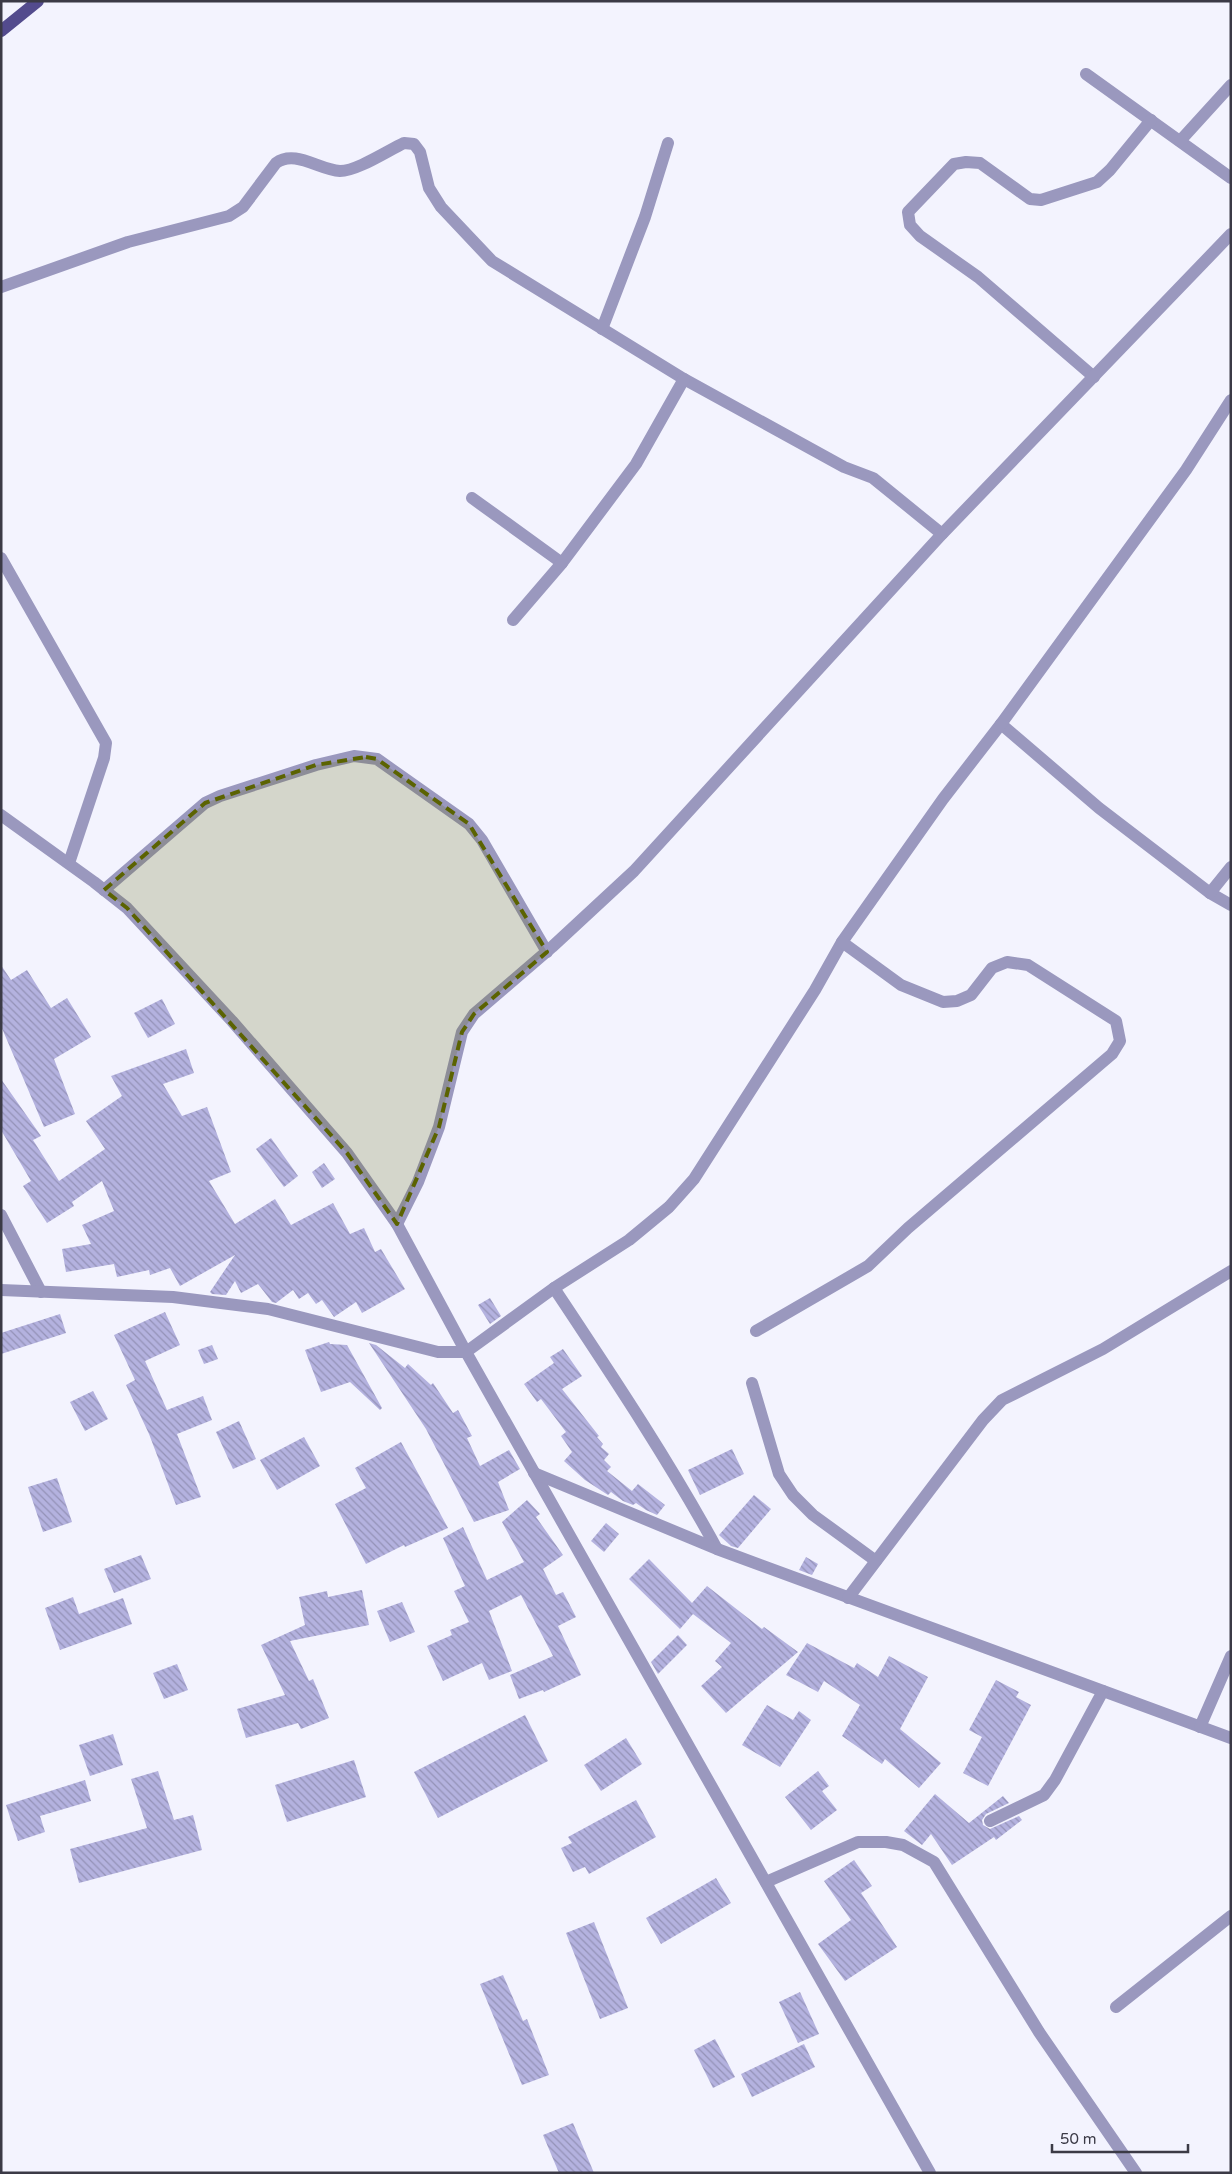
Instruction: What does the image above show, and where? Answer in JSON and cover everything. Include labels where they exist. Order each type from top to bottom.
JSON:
[{"type":"main road","points":[[1,31],[38,1]]},
{"type":"street","points":[[1086,74],[1231,178]]},
{"type":"street","points":[[1180,141],[1231,85]]},
{"type":"street","points":[[1094,377],[978,277],[920,236],[910,225],[908,212],[954,164],[966,162],[980,163],[1030,199],[1041,200],[1098,182],[1151,120]]},
{"type":"street","points":[[1,287],[128,242],[229,216],[243,207],[276,163],[284,158],[292,158],[338,171],[350,170],[404,143],[414,144],[420,152],[429,188],[441,207],[492,261],[684,379],[844,467],[873,478],[942,534]]},
{"type":"street","points":[[602,330],[645,217],[668,143]]},
{"type":"street","points":[[397,1224],[418,1182],[439,1127],[462,1032],[474,1014],[547,952],[634,871],[942,534],[1231,234]]},
{"type":"street","points":[[512,620],[562,563],[636,464],[684,379]]},
{"type":"street","points":[[1,1290],[173,1297],[268,1309],[438,1352],[466,1352],[554,1288],[629,1240],[669,1208],[694,1179],[816,990],[842,942],[943,799],[1186,470],[1231,400]]},
{"type":"street","points":[[472,498],[562,563]]},
{"type":"street","points":[[1,558],[106,743],[104,758],[69,864]]},
{"type":"street","points":[[1000,724],[1098,808],[1210,893],[1231,905]]},
{"type":"street","points":[[104,890],[212,799],[316,765],[354,756],[366,757],[377,759],[469,824],[482,840],[547,952]]},
{"type":"street","points":[[1,815],[127,908],[348,1153],[397,1224],[466,1352],[930,2173]]},
{"type":"street","points":[[1210,893],[1231,867]]},
{"type":"street","points":[[756,1330],[868,1266],[908,1228],[1112,1054],[1120,1041],[1116,1021],[1028,965],[1007,962],[992,968],[971,995],[957,1001],[943,1002],[901,985],[842,942]]},
{"type":"street","points":[[1,1215],[41,1292]]},
{"type":"street","points":[[848,1598],[983,1420],[1002,1400],[1104,1349],[1231,1272]]},
{"type":"street","points":[[554,1288],[641,1420],[690,1499],[717,1549]]},
{"type":"street","points":[[752,1383],[779,1474],[793,1495],[813,1515],[876,1561]]},
{"type":"street","points":[[534,1473],[717,1549],[1231,1738]]},
{"type":"street","points":[[1200,1726],[1231,1656]]},
{"type":"street","points":[[990,1821],[1044,1795],[1055,1780],[1103,1691]]},
{"type":"street","points":[[766,1882],[858,1842],[886,1842],[903,1845],[934,1862],[1039,2032],[1136,2173]]},
{"type":"street","points":[[1116,2007],[1231,1916]]},
{"type":"highlighted area","points":[[366,757],[377,759],[469,824],[547,952],[474,1014],[462,1032],[439,1127],[397,1224],[347,1153],[127,908],[104,890],[205,803],[316,765]]},
{"type":"building","points":[[1,965],[11,980],[27,970],[51,1008],[67,998],[91,1037],[54,1059],[75,1114],[44,1127],[1,1026]]},
{"type":"building","points":[[162,999],[175,1024],[148,1038],[134,1013]]},
{"type":"building","points":[[186,1049],[194,1073],[163,1084],[182,1116],[207,1107],[231,1172],[209,1181],[235,1224],[275,1199],[291,1225],[333,1203],[350,1234],[364,1228],[375,1252],[381,1249],[405,1289],[362,1313],[356,1302],[334,1317],[322,1300],[316,1304],[308,1293],[299,1299],[293,1290],[276,1303],[272,1302],[258,1284],[241,1293],[235,1281],[226,1295],[212,1294],[210,1292],[235,1255],[180,1286],[170,1268],[150,1275],[149,1270],[117,1277],[114,1264],[66,1272],[62,1249],[91,1244],[82,1225],[114,1211],[102,1181],[72,1202],[74,1206],[47,1223],[23,1186],[31,1181],[1,1130],[1,1079],[41,1136],[33,1140],[59,1181],[105,1149],[86,1121],[122,1096],[111,1076]]},
{"type":"building","points":[[271,1138],[298,1176],[284,1187],[256,1149]]},
{"type":"building","points":[[324,1163],[335,1179],[322,1188],[312,1172]]},
{"type":"building","points":[[490,1298],[501,1316],[490,1324],[478,1305]]},
{"type":"building","points":[[165,1312],[180,1345],[145,1361],[167,1410],[203,1396],[212,1420],[177,1434],[201,1497],[176,1505],[149,1434],[126,1385],[135,1380],[114,1335]]},
{"type":"building","points":[[60,1314],[66,1333],[1,1354],[1,1333]]},
{"type":"building","points":[[329,1342],[330,1344],[347,1345],[382,1408],[380,1410],[350,1382],[321,1392],[305,1350]]},
{"type":"building","points":[[369,1343],[376,1345],[405,1368],[408,1364],[431,1385],[433,1383],[453,1413],[458,1410],[472,1436],[467,1438],[480,1466],[509,1450],[520,1469],[498,1482],[509,1510],[474,1522],[426,1429]]},
{"type":"building","points":[[212,1345],[218,1359],[204,1364],[198,1350]]},
{"type":"building","points":[[563,1349],[582,1376],[562,1389],[599,1436],[597,1437],[603,1444],[601,1447],[609,1454],[604,1460],[611,1467],[607,1471],[632,1491],[638,1484],[665,1505],[657,1515],[636,1503],[633,1505],[623,1501],[611,1492],[608,1495],[585,1480],[564,1461],[572,1452],[561,1436],[566,1432],[541,1399],[537,1402],[524,1384],[554,1363],[550,1357]]},
{"type":"building","points":[[93,1391],[108,1419],[85,1431],[70,1402]]},
{"type":"building","points":[[239,1421],[256,1459],[233,1469],[216,1432]]},
{"type":"building","points":[[304,1437],[320,1466],[277,1490],[260,1460]]},
{"type":"building","points":[[401,1442],[448,1528],[405,1547],[404,1545],[366,1564],[335,1504],[366,1488],[355,1468]]},
{"type":"building","points":[[732,1449],[744,1474],[700,1495],[688,1470]]},
{"type":"building","points":[[57,1478],[72,1522],[43,1532],[28,1487]]},
{"type":"building","points":[[754,1495],[771,1509],[738,1548],[731,1546],[719,1535]]},
{"type":"building","points":[[527,1500],[540,1514],[536,1517],[563,1555],[543,1569],[556,1595],[563,1592],[576,1617],[558,1626],[581,1675],[544,1692],[543,1690],[519,1699],[510,1675],[553,1656],[521,1595],[489,1611],[512,1671],[489,1680],[482,1663],[443,1681],[427,1646],[452,1635],[450,1630],[469,1622],[454,1591],[465,1586],[443,1538],[463,1527],[487,1580],[524,1562],[502,1522]]},
{"type":"building","points":[[606,1523],[619,1534],[604,1552],[591,1541]]},
{"type":"building","points":[[141,1555],[151,1579],[114,1593],[104,1569]]},
{"type":"building","points":[[806,1557],[818,1564],[812,1575],[799,1570]]},
{"type":"building","points":[[649,1559],[692,1603],[707,1586],[762,1629],[764,1627],[798,1652],[726,1713],[701,1686],[722,1667],[715,1661],[731,1643],[693,1614],[680,1629],[629,1579]]},
{"type":"building","points":[[362,1590],[369,1625],[290,1641],[309,1681],[313,1679],[329,1718],[301,1729],[298,1723],[246,1738],[237,1709],[285,1695],[261,1645],[305,1625],[299,1597],[327,1591],[328,1597]]},
{"type":"building","points":[[73,1597],[79,1614],[123,1598],[132,1624],[60,1650],[45,1608]]},
{"type":"building","points":[[402,1602],[415,1632],[390,1642],[377,1611]]},
{"type":"building","points":[[678,1635],[687,1645],[658,1674],[651,1662]]},
{"type":"building","points":[[807,1643],[854,1668],[857,1663],[878,1677],[889,1656],[928,1677],[900,1729],[941,1763],[919,1788],[885,1759],[882,1764],[842,1736],[860,1705],[824,1681],[818,1692],[786,1675]]},
{"type":"building","points":[[177,1664],[188,1690],[164,1699],[153,1673]]},
{"type":"building","points":[[996,1680],[1019,1692],[1016,1697],[1031,1705],[988,1786],[963,1773],[982,1737],[969,1730]]},
{"type":"building","points":[[767,1705],[793,1720],[799,1711],[811,1720],[780,1767],[742,1745]]},
{"type":"building","points":[[525,1715],[548,1761],[438,1818],[414,1772]]},
{"type":"building","points":[[113,1734],[123,1765],[90,1776],[79,1745]]},
{"type":"building","points":[[626,1738],[642,1764],[601,1791],[584,1765]]},
{"type":"building","points":[[354,1760],[366,1797],[287,1822],[275,1785]]},
{"type":"building","points":[[158,1771],[174,1820],[193,1815],[202,1850],[79,1883],[70,1849],[147,1828],[131,1779]]},
{"type":"building","points":[[818,1771],[829,1786],[822,1791],[837,1810],[811,1830],[785,1797]]},
{"type":"building","points":[[85,1780],[91,1801],[40,1816],[45,1832],[18,1841],[6,1805]]},
{"type":"building","points":[[935,1794],[969,1823],[1003,1796],[1009,1803],[986,1814],[982,1820],[983,1825],[990,1829],[1019,1816],[1022,1820],[996,1840],[994,1837],[952,1865],[931,1834],[922,1845],[904,1831]]},
{"type":"building","points":[[636,1800],[656,1837],[589,1874],[585,1867],[573,1872],[561,1848],[572,1843],[568,1837]]},
{"type":"building","points":[[854,1860],[872,1886],[861,1893],[897,1947],[845,1981],[818,1944],[851,1920],[824,1881]]},
{"type":"building","points":[[716,1878],[731,1903],[661,1944],[646,1918]]},
{"type":"building","points":[[594,1922],[628,2008],[600,2019],[566,1933]]},
{"type":"building","points":[[503,1975],[523,2021],[527,2019],[549,2075],[522,2085],[480,1984]]},
{"type":"building","points":[[800,1992],[819,2034],[798,2043],[779,2002]]},
{"type":"building","points":[[715,2039],[735,2077],[713,2088],[694,2050]]},
{"type":"building","points":[[804,2044],[815,2067],[752,2097],[741,2074]]},
{"type":"building","points":[[573,2123],[594,2173],[559,2173],[543,2135]]}]
